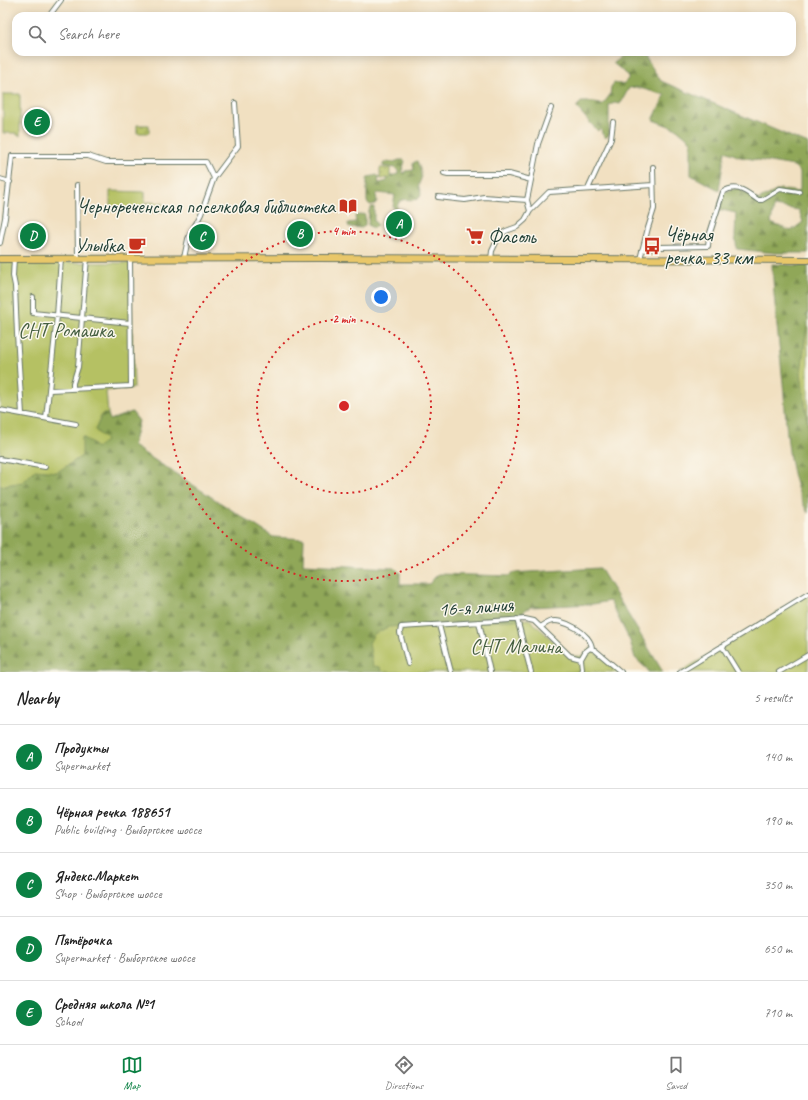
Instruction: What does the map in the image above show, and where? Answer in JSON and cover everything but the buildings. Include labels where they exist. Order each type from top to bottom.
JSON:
[{"type":"main road","points":[[0,259],[184,258],[808,260]]},
{"type":"street","points":[[52,12],[59,0]]},
{"type":"street","points":[[184,258],[188,239],[201,214],[214,178],[238,146],[235,103]]},
{"type":"street","points":[[530,211],[528,200],[538,144],[551,108]]},
{"type":"street","points":[[588,189],[611,139],[613,122]]},
{"type":"street","points":[[0,243],[6,218],[12,156],[88,156],[106,162],[206,162],[214,178]]},
{"type":"street","points":[[640,259],[654,210],[653,167]]},
{"type":"street","points":[[444,173],[481,175],[509,174],[531,180]]},
{"type":"street","points":[[0,179],[10,182]]},
{"type":"street","points":[[77,185],[78,258]]},
{"type":"street","points":[[492,259],[492,251],[499,236],[506,231],[517,227],[525,220],[530,211],[549,192],[653,185]]},
{"type":"street","points":[[642,250],[659,247],[708,246],[709,236],[722,192],[729,188],[738,188],[758,200],[762,200],[780,189],[799,192]]},
{"type":"street","points":[[438,197],[465,200],[484,197],[528,200]]},
{"type":"street","points":[[14,258],[13,276],[16,286],[17,334],[22,414]]},
{"type":"street","points":[[46,418],[57,316],[61,258]]},
{"type":"street","points":[[74,389],[72,383],[78,367],[87,258]]},
{"type":"street","points":[[50,390],[131,386],[130,258]]},
{"type":"street","points":[[33,297],[33,313],[130,323]]},
{"type":"street","points":[[0,411],[76,424]]},
{"type":"street","points":[[0,459],[45,467]]},
{"type":"street","points":[[680,672],[808,594]]},
{"type":"street","points":[[517,619],[531,672]]},
{"type":"street","name":"16-я линия","points":[[408,664],[400,633],[401,627],[517,619],[529,619],[540,627],[570,656],[581,659]]},
{"type":"street","points":[[479,622],[490,672]]},
{"type":"street","points":[[540,627],[550,622],[562,622],[573,626],[585,635],[592,644],[592,649],[621,672]]},
{"type":"street","points":[[439,625],[451,672]]},
{"type":"street","points":[[722,646],[738,672]]},
{"type":"street","points":[[581,672],[581,659],[588,649],[592,649]]},
{"type":"street","points":[[779,672],[808,655]]},
{"type":"green space","points":[[623,56],[645,56],[661,81],[808,144],[808,253],[775,253],[737,249],[735,237],[736,213],[717,209],[723,192],[738,188],[758,200],[780,189],[798,192],[800,189],[800,172],[794,166],[740,157],[725,151],[719,190],[691,175],[691,141],[677,129],[653,120],[665,95],[636,87],[629,88],[620,104],[615,103],[609,105],[609,135],[606,138],[602,134],[601,129],[598,131],[576,107],[581,102],[593,102],[602,105],[610,95],[611,87],[614,83],[621,84],[627,81],[629,76],[613,63]],"holes":[[[774,206],[799,210],[803,222],[791,231],[771,223]]]},
{"type":"green space","points":[[3,94],[20,94],[20,136],[17,135],[17,133],[3,133]]},
{"type":"green space","points":[[137,125],[149,125],[149,133],[137,133]]},
{"type":"green space","points":[[399,160],[405,161],[402,171],[404,174],[405,171],[414,170],[413,163],[417,161],[421,174],[419,185],[421,193],[420,197],[413,200],[402,200],[396,211],[393,207],[395,195],[378,193],[376,195],[377,201],[375,204],[370,205],[367,202],[367,179],[377,175],[379,177],[378,182],[380,183],[387,181],[388,177],[398,174],[398,171],[395,168],[383,166],[383,164],[385,162],[394,162]]},
{"type":"green space","points":[[380,168],[390,168],[390,178],[380,179]]},
{"type":"green space","points":[[110,191],[145,192],[145,212],[110,211]]},
{"type":"green space","points":[[147,202],[163,203],[163,212],[147,212]]},
{"type":"green space","points":[[371,207],[374,207],[374,220],[377,225],[374,228],[368,225],[369,211]]},
{"type":"green space","points":[[365,215],[365,225],[362,228],[349,227],[348,223],[356,222],[355,216]]},
{"type":"green space","name":"СНТ Ромашка","points":[[0,262],[130,263],[134,388],[106,391],[108,414],[102,414],[95,430],[106,441],[96,448],[91,442],[82,437],[82,456],[57,472],[35,470],[23,482],[0,486]]},
{"type":"green space","points":[[772,264],[808,266],[808,318],[801,373],[808,425],[808,513],[795,482],[791,466],[775,309]]},
{"type":"green space","points":[[808,318],[808,425],[801,373]]},
{"type":"green space","points":[[132,412],[139,421],[133,446],[273,537],[304,539],[303,564],[395,568],[400,573],[400,584],[429,584],[438,574],[510,576],[511,573],[600,568],[663,672],[648,672],[648,670],[635,658],[630,641],[610,601],[593,604],[531,607],[525,610],[520,619],[380,667],[382,672],[0,672],[0,486],[23,482],[35,470],[57,472],[81,437],[91,442],[105,439],[95,430],[102,414],[108,414],[110,420]]},
{"type":"green space","points":[[808,594],[808,672],[680,672]]},
{"type":"green space","name":"СНТ Малина","points":[[529,619],[570,656],[582,656],[590,648],[621,672],[382,672],[380,667],[373,666],[369,643],[374,634],[388,627]]},
{"type":"place","name":"Средняя школа №1","points":[[37,122]]},
{"type":"place","name":"Чернореченская поселковая библиотека","points":[[348,206]]},
{"type":"place","name":"Продукты","points":[[399,224]]},
{"type":"place","name":"Чёрная речка 188651","points":[[300,234]]},
{"type":"place","name":"Пятёрочка","points":[[33,236]]},
{"type":"place","name":"Фасоль","points":[[475,236]]},
{"type":"place","name":"Яндекс.Маркет","points":[[202,237]]},
{"type":"place","name":"Улыбка","points":[[137,245]]},
{"type":"place","name":"Чёрная речка, 33 км","points":[[652,246]]}]
